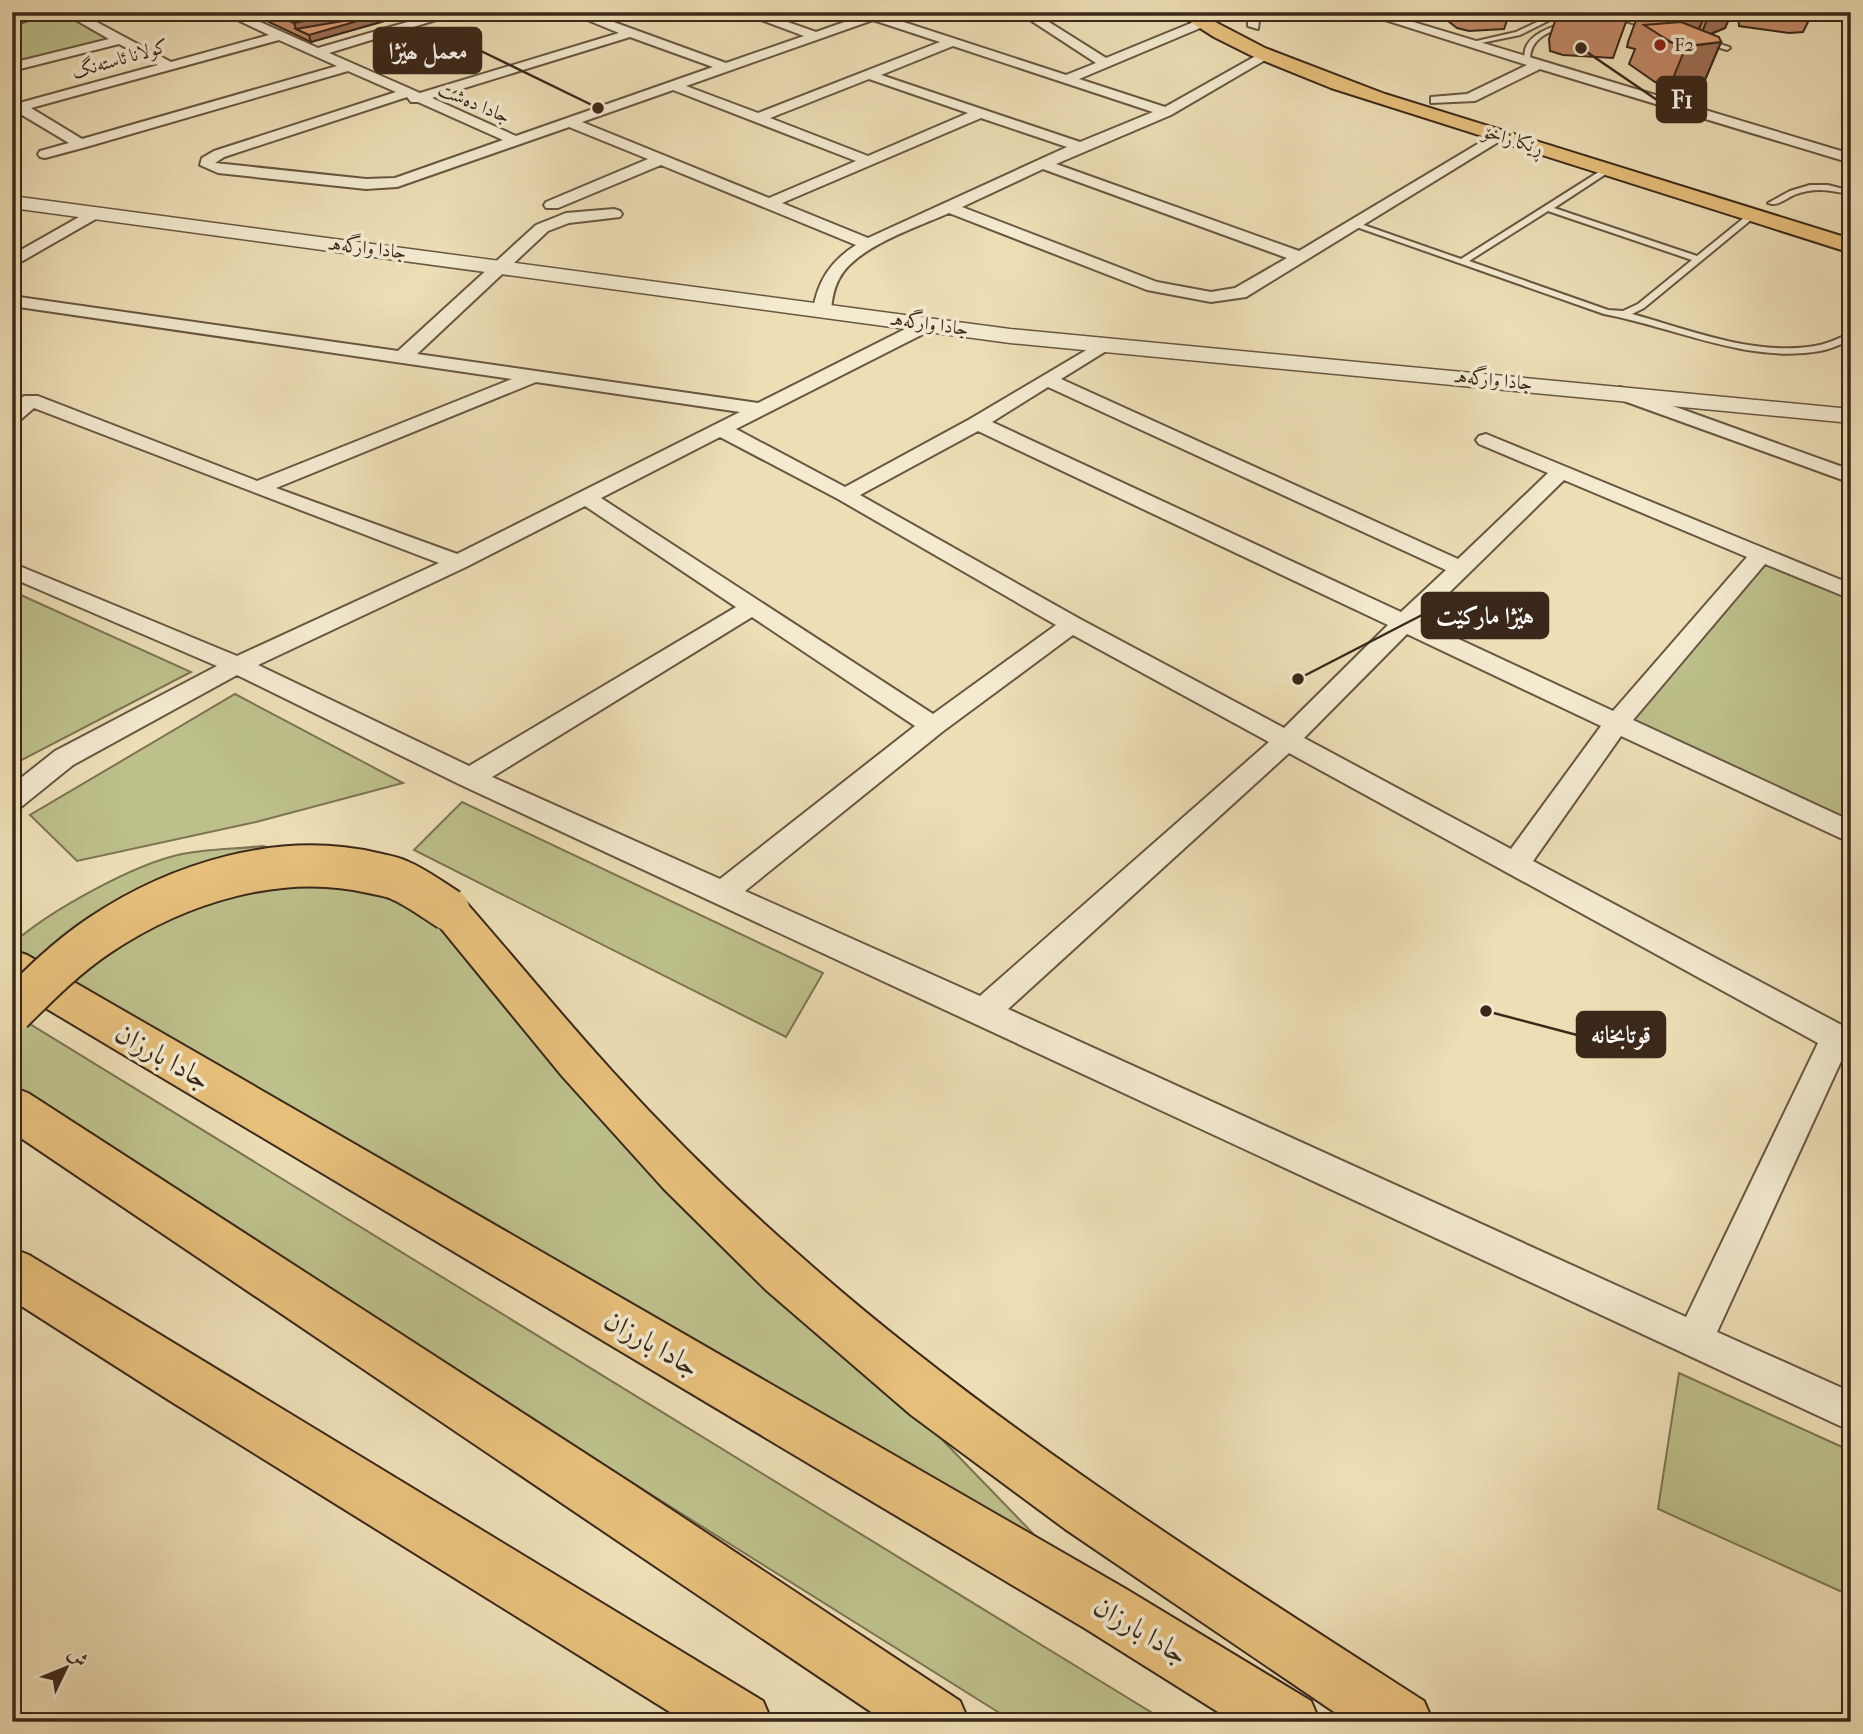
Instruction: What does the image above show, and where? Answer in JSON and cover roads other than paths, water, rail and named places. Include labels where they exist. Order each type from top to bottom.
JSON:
[{"type":"highway","name":"ڕێکا زاخۆ","points":[[1192,17],[1266,56],[1407,107],[1753,215],[1817,226],[1851,227]]},
{"type":"highway","name":"ڕێکا زاخۆ","points":[[1248,19],[1308,55],[1436,100],[1471,105],[1772,203],[1851,246]]},
{"type":"highway","points":[[12,1012],[60,965],[116,925],[180,894],[248,873],[305,865],[359,867],[409,882],[449,910],[570,1054],[687,1181],[784,1274],[874,1351],[996,1447],[1100,1521],[1403,1722]]},
{"type":"highway","name":"جادا بارزان","points":[[12,967],[1094,1602],[1290,1722]]},
{"type":"highway","points":[[12,1107],[577,1479],[939,1722]]},
{"type":"highway","points":[[21,1278],[742,1722]]},
{"type":"street","points":[[12,21],[49,12]]},
{"type":"street","points":[[68,12],[168,65]]},
{"type":"street","name":"جادا دەشت","points":[[227,12],[410,96],[516,141]]},
{"type":"street","points":[[400,12],[423,22]]},
{"type":"street","points":[[314,53],[456,12]]},
{"type":"street","points":[[574,12],[724,67]]},
{"type":"street","points":[[746,12],[817,36]]},
{"type":"street","points":[[1024,12],[1104,63]]},
{"type":"street","points":[[1366,12],[1851,159]]},
{"type":"street","points":[[630,33],[219,154],[211,157],[206,164],[218,169],[376,185],[407,179],[879,14],[952,42],[1166,112]]},
{"type":"street","points":[[1066,80],[1192,17]]},
{"type":"street","name":"کولانا ئاستەنگ","points":[[16,108],[280,36]]},
{"type":"street","points":[[12,67],[120,40]]},
{"type":"street","points":[[758,118],[952,42]]},
{"type":"street","points":[[822,310],[824,289],[834,271],[850,255],[867,244],[1080,147],[1166,112],[1266,56]]},
{"type":"street","points":[[1471,105],[1534,62]]},
{"type":"street","points":[[45,155],[347,67]]},
{"type":"street","points":[[869,75],[1080,147]]},
{"type":"street","points":[[672,85],[869,161]]},
{"type":"street","points":[[16,108],[81,144]]},
{"type":"street","points":[[770,203],[981,113]]},
{"type":"street","points":[[569,122],[867,244]]},
{"type":"street","points":[[951,208],[1153,286],[1211,297],[1240,293],[1502,136]]},
{"type":"street","points":[[552,205],[662,159]]},
{"type":"street","points":[[1045,165],[1301,257]]},
{"type":"street","name":"جادا وارگه‌هـ","points":[[12,202],[1010,336],[1851,416]]},
{"type":"street","points":[[12,261],[95,213]]},
{"type":"street","points":[[402,358],[548,224],[577,216],[614,214]]},
{"type":"street","points":[[12,301],[759,409]]},
{"type":"street","points":[[12,800],[64,758],[237,664],[458,562],[929,324]]},
{"type":"street","points":[[845,495],[1050,381],[1105,344]]},
{"type":"street","points":[[257,488],[534,376]]},
{"type":"street","points":[[1050,381],[1461,569]]},
{"type":"street","points":[[1620,393],[1851,477]]},
{"type":"street","points":[[12,417],[31,400],[257,488],[458,562]]},
{"type":"street","points":[[977,423],[1851,832]]},
{"type":"street","points":[[720,429],[845,495],[1072,624],[1844,1042],[1694,1341]]},
{"type":"street","points":[[1486,440],[1851,592]]},
{"type":"street","points":[[984,1012],[1287,740],[1561,472]]},
{"type":"street","points":[[586,497],[933,726]]},
{"type":"street","points":[[1516,864],[1617,722],[1761,555]]},
{"type":"street","points":[[12,570],[237,664],[470,778],[1851,1412]]},
{"type":"street","points":[[470,778],[752,607]]},
{"type":"street","points":[[723,893],[933,726],[1072,624]]},
{"type":"street","points":[[12,775],[64,758]]},
{"type":"lane","points":[[1471,43],[1518,34],[1563,12]]},
{"type":"lane","points":[[1601,12],[1663,30]]},
{"type":"lane","points":[[1534,62],[1526,50],[1531,42],[1572,21]]},
{"type":"lane","points":[[1631,29],[1638,23]]},
{"type":"lane","points":[[1552,30],[1563,32]]},
{"type":"lane","points":[[1689,37],[1727,48]]},
{"type":"lane","points":[[1461,262],[1608,170]]},
{"type":"lane","points":[[1772,203],[1809,186],[1827,186],[1851,192]]},
{"type":"lane","points":[[1546,208],[1699,260]]},
{"type":"lane","points":[[1624,314],[1641,306],[1753,215]]},
{"type":"lane","points":[[1352,224],[1607,312],[1741,344],[1783,350],[1820,348],[1851,337]]},
{"type":"place","name":"F2","points":[[1660,45]]},
{"type":"place","name":"F1","points":[[1581,48]]},
{"type":"place","name":"معمل ھێژا","points":[[598,108]]},
{"type":"place","name":"هێژا ماركێت","points":[[1298,679]]},
{"type":"place","name":"قوتابخانه","points":[[1486,1011]]}]
